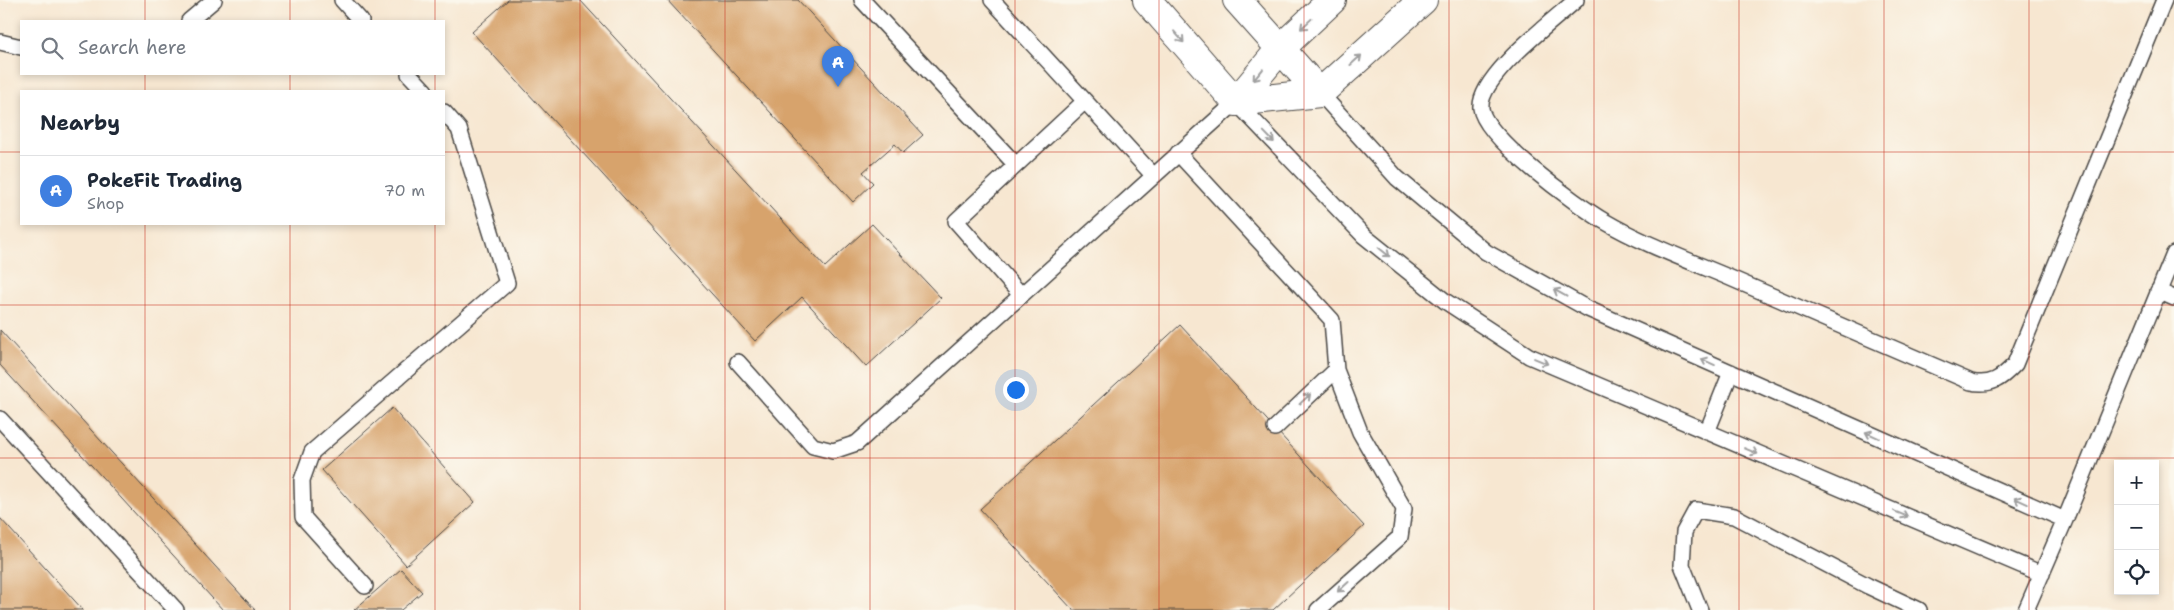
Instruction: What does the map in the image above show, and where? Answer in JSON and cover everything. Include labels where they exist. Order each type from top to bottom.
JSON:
[{"type":"street","points":[[1147,0],[1236,102]]},
{"type":"street","points":[[1237,0],[1320,93]]},
{"type":"street","points":[[1236,102],[1281,48],[1332,0]]},
{"type":"street","points":[[1236,102],[1320,93],[1423,0]]},
{"type":"lane","points":[[190,20],[214,0]]},
{"type":"lane","points":[[342,0],[360,20]]},
{"type":"lane","points":[[862,0],[1016,165]]},
{"type":"lane","points":[[992,0],[1153,175]]},
{"type":"lane","points":[[1576,0],[1512,57],[1493,76],[1484,91],[1481,107],[1485,123],[1499,138],[1558,190],[1626,233],[1970,382],[1982,384],[1995,382],[2015,364],[2164,0]]},
{"type":"lane","points":[[0,42],[20,48]]},
{"type":"lane","points":[[410,75],[423,90]]},
{"type":"lane","points":[[1320,93],[1397,178],[1486,252],[1588,309],[2065,520]]},
{"type":"lane","points":[[1021,295],[956,220],[1085,101]]},
{"type":"lane","points":[[738,362],[813,446],[833,451],[857,443],[876,428],[1153,175],[1236,102],[1364,236],[1445,301],[1529,356],[2042,574]]},
{"type":"lane","points":[[365,586],[303,517],[302,480],[312,452],[507,283],[458,129],[445,113]]},
{"type":"lane","points":[[1178,153],[1332,320],[1336,370],[1360,432],[1404,509],[1400,536],[1318,610]]},
{"type":"lane","points":[[2026,610],[2174,254]]},
{"type":"lane","points":[[2158,292],[2174,298]]},
{"type":"lane","points":[[1275,428],[1336,370]]},
{"type":"lane","points":[[1706,432],[1731,372]]},
{"type":"lane","points":[[0,419],[176,610]]},
{"type":"lane","points":[[1700,610],[1682,565],[1684,532],[1696,510],[1734,516],[1868,586],[1919,610]]},
{"type":"building","points":[[508,0],[580,0],[825,267],[872,224],[941,298],[866,367],[802,297],[755,341],[472,32]]},
{"type":"building","points":[[667,0],[798,0],[923,135],[903,153],[895,144],[863,172],[873,183],[853,202]]},
{"type":"building","points":[[1180,325],[1364,526],[1273,610],[1073,610],[980,509]]},
{"type":"building","points":[[0,330],[255,610],[223,610],[0,365]]},
{"type":"building","points":[[392,408],[475,502],[406,565],[322,470]]},
{"type":"building","points":[[0,518],[83,610],[0,610]]},
{"type":"building","points":[[401,569],[422,592],[401,610],[354,610]]},
{"type":"place","name":"PokeFit Trading","points":[[838,87]]}]
